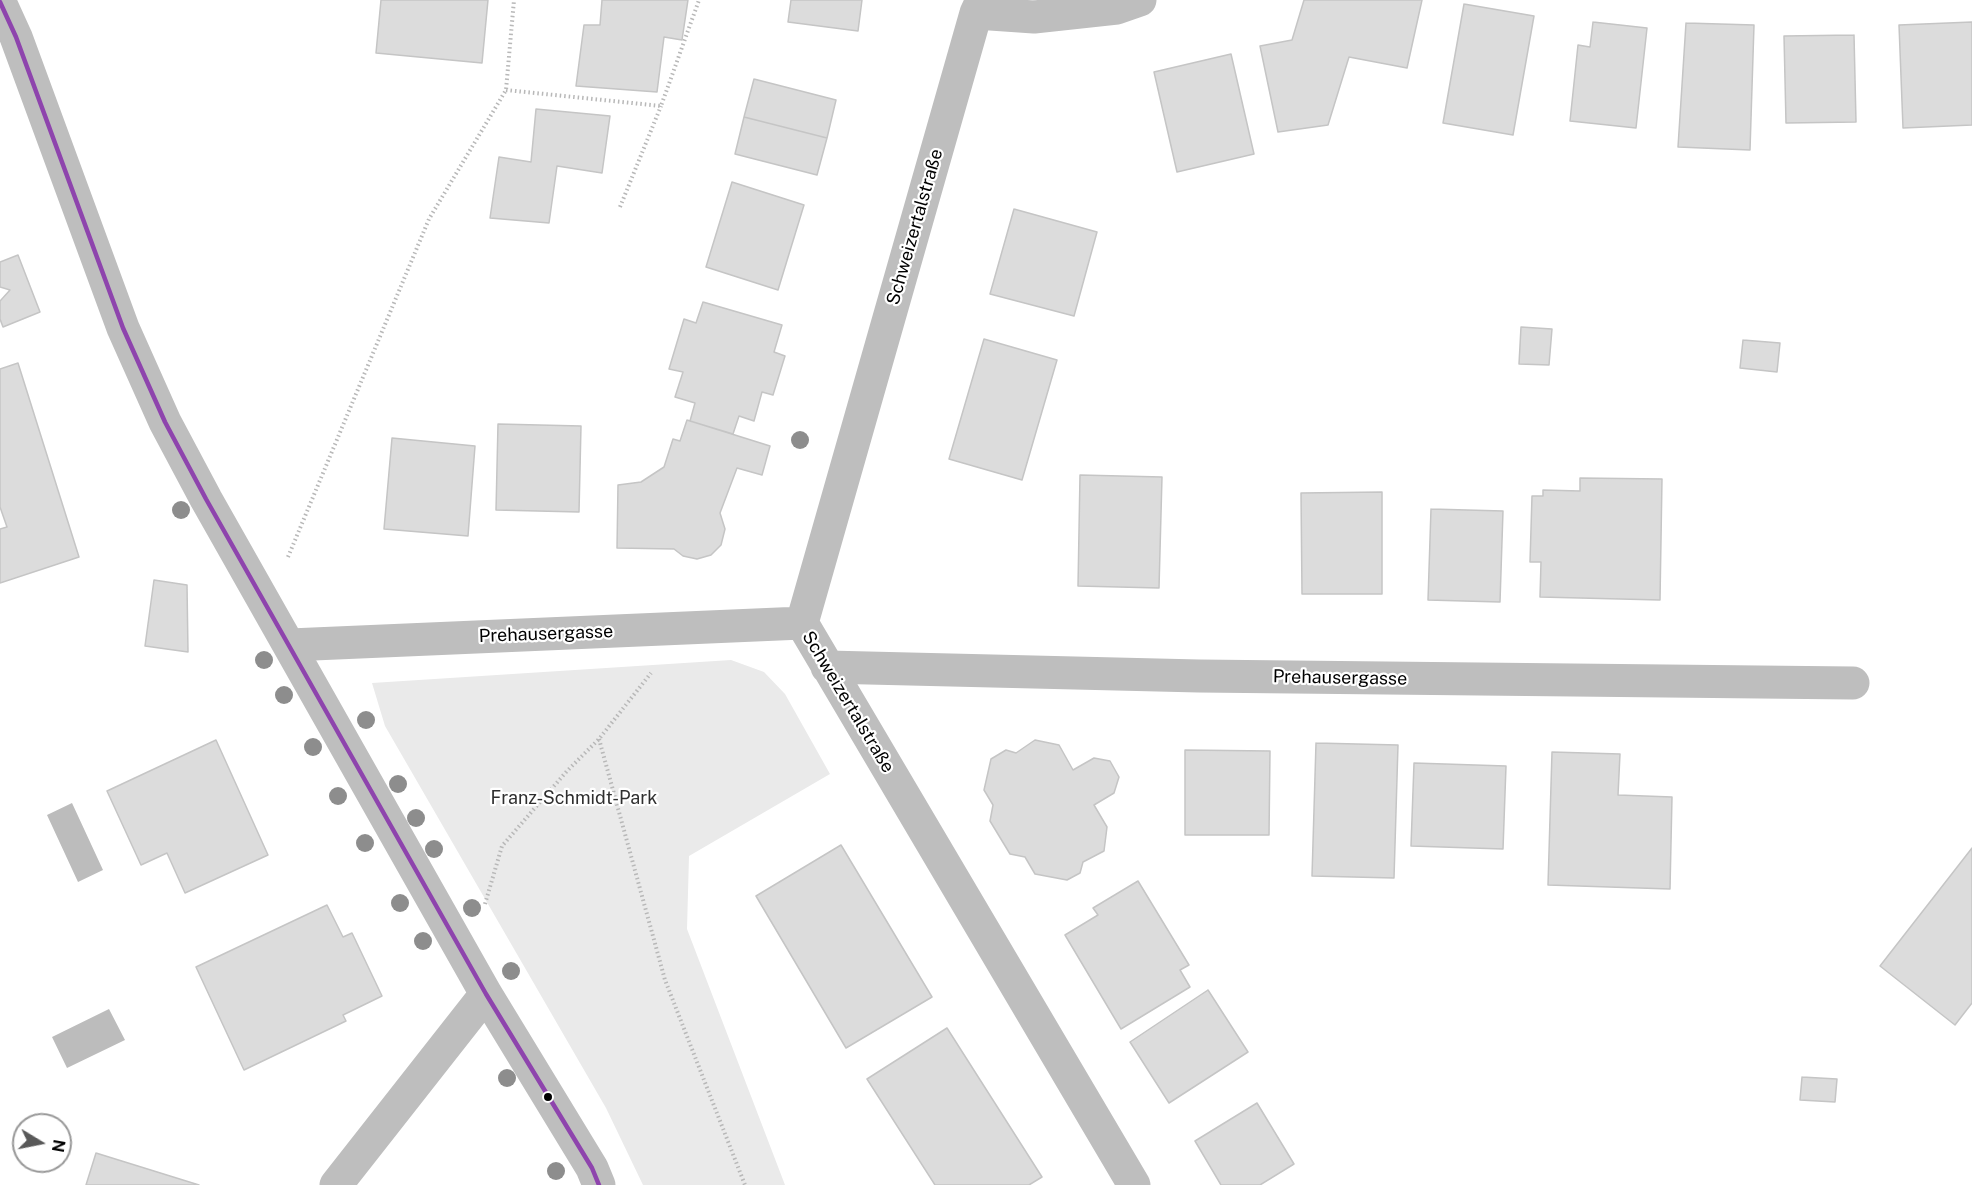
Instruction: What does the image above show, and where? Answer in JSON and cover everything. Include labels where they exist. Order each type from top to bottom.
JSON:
[{"type":"street","points":[[979,7],[1034,16],[1117,8],[1140,0]]},
{"type":"street","points":[[0,2],[20,49],[123,328],[165,422],[206,499],[486,994],[592,1168],[599,1185]]},
{"type":"street","name":"Schweizertalstraße","points":[[979,7],[802,623],[1134,1185]]},
{"type":"street","name":"Prehausergasse","points":[[290,645],[802,623]]},
{"type":"street","name":"Prehausergasse","points":[[827,667],[1199,676],[1853,682]]},
{"type":"street","points":[[336,1185],[486,994]]},
{"type":"path","points":[[267,604],[290,554],[429,219],[506,90],[514,0]]},
{"type":"path","points":[[620,207],[661,106],[699,0]]},
{"type":"path","points":[[506,90],[661,106]]},
{"type":"path","points":[[471,965],[483,910],[502,846],[567,771],[599,739],[662,659],[696,628]]},
{"type":"path","points":[[599,739],[664,980],[745,1185]]},
{"type":"green space","name":"Franz-Schmidt-Park","points":[[731,660],[764,672],[785,694],[830,774],[689,856],[687,929],[785,1185],[643,1185],[606,1108],[385,726],[372,683]]},
{"type":"shaded area","points":[[72,803],[103,870],[78,882],[47,815]]},
{"type":"shaded area","points":[[109,1009],[125,1040],[67,1068],[52,1037]]},
{"type":"building","points":[[381,0],[488,0],[482,63],[376,53]]},
{"type":"building","points":[[602,0],[688,0],[682,40],[664,37],[657,92],[576,86],[584,25],[600,25]]},
{"type":"building","points":[[791,0],[862,0],[858,31],[788,22]]},
{"type":"building","points":[[1304,0],[1422,0],[1407,68],[1349,57],[1328,125],[1278,132],[1260,46],[1292,40]]},
{"type":"building","points":[[1464,4],[1534,16],[1513,135],[1443,123]]},
{"type":"building","points":[[1593,22],[1647,28],[1636,128],[1570,121],[1578,45],[1590,47]]},
{"type":"building","points":[[1972,22],[1972,125],[1903,128],[1899,25]]},
{"type":"building","points":[[1686,23],[1754,25],[1750,150],[1678,147]]},
{"type":"building","points":[[1854,35],[1856,122],[1786,123],[1784,36]]},
{"type":"building","points":[[1231,54],[1254,154],[1177,172],[1154,72]]},
{"type":"building","points":[[754,79],[836,100],[827,138],[744,117]]},
{"type":"building","points":[[536,109],[610,116],[602,173],[557,166],[549,223],[490,218],[499,157],[531,162]]},
{"type":"building","points":[[744,117],[827,138],[817,175],[735,154]]},
{"type":"building","points":[[732,182],[804,205],[778,290],[706,267]]},
{"type":"building","points":[[1014,209],[1097,232],[1074,316],[990,294]]},
{"type":"building","points":[[18,255],[40,312],[3,327],[0,319],[0,301],[10,290],[0,287],[0,262]]},
{"type":"building","points":[[703,302],[782,325],[774,352],[785,356],[773,395],[762,392],[754,421],[739,416],[733,434],[690,421],[695,403],[675,397],[683,372],[669,369],[684,319],[696,323]]},
{"type":"building","points":[[1521,327],[1552,329],[1549,365],[1519,364]]},
{"type":"building","points":[[984,339],[1057,360],[1022,480],[949,459]]},
{"type":"building","points":[[1743,340],[1780,343],[1777,372],[1740,368]]},
{"type":"building","points":[[18,363],[79,557],[0,583],[0,529],[7,527],[0,507],[0,369]]},
{"type":"building","points":[[687,420],[770,446],[762,475],[737,468],[720,513],[725,529],[721,545],[711,555],[697,559],[683,556],[674,549],[617,548],[618,485],[641,482],[664,467],[673,439],[680,441]]},
{"type":"building","points":[[498,424],[581,426],[579,512],[496,510]]},
{"type":"building","points":[[392,438],[475,446],[468,536],[384,529]]},
{"type":"building","points":[[1080,475],[1162,477],[1159,588],[1078,586]]},
{"type":"building","points":[[1580,478],[1662,479],[1660,600],[1540,597],[1541,562],[1530,562],[1532,496],[1543,496],[1543,490],[1580,491]]},
{"type":"building","points":[[1382,492],[1382,594],[1302,594],[1301,493]]},
{"type":"building","points":[[1431,509],[1503,511],[1500,602],[1428,600]]},
{"type":"building","points":[[154,580],[187,585],[188,652],[145,646]]},
{"type":"building","points":[[216,740],[268,855],[185,893],[167,853],[141,865],[107,791]]},
{"type":"building","points":[[1035,740],[1059,745],[1073,770],[1094,758],[1110,761],[1119,777],[1114,793],[1094,805],[1107,827],[1104,851],[1083,862],[1080,873],[1067,880],[1035,874],[1025,857],[1010,854],[990,821],[993,805],[984,790],[991,759],[1006,750],[1016,753]]},
{"type":"building","points":[[1316,743],[1398,745],[1394,878],[1312,876]]},
{"type":"building","points":[[1185,750],[1270,751],[1269,835],[1185,835]]},
{"type":"building","points":[[1552,752],[1620,754],[1618,795],[1672,797],[1670,889],[1548,885]]},
{"type":"building","points":[[1414,763],[1506,766],[1503,849],[1411,846]]},
{"type":"building","points":[[841,845],[932,997],[846,1048],[756,896]]},
{"type":"building","points":[[1972,848],[1972,1003],[1955,1025],[1880,966]]},
{"type":"building","points":[[1138,881],[1189,965],[1180,970],[1190,987],[1121,1029],[1065,935],[1098,915],[1093,908]]},
{"type":"building","points":[[327,905],[343,937],[352,933],[382,996],[343,1015],[346,1021],[244,1070],[196,967]]},
{"type":"building","points":[[1208,990],[1248,1052],[1169,1103],[1130,1042]]},
{"type":"building","points":[[947,1028],[1042,1177],[1029,1185],[935,1185],[867,1079]]},
{"type":"building","points":[[1802,1077],[1837,1079],[1835,1102],[1800,1100]]},
{"type":"building","points":[[1257,1103],[1294,1164],[1260,1185],[1221,1185],[1195,1141]]},
{"type":"building","points":[[96,1153],[199,1185],[86,1185]]},
{"type":"transit line","points":[[0,2],[16,37],[123,328],[165,422],[206,499],[486,994],[592,1168],[599,1185]]}]
